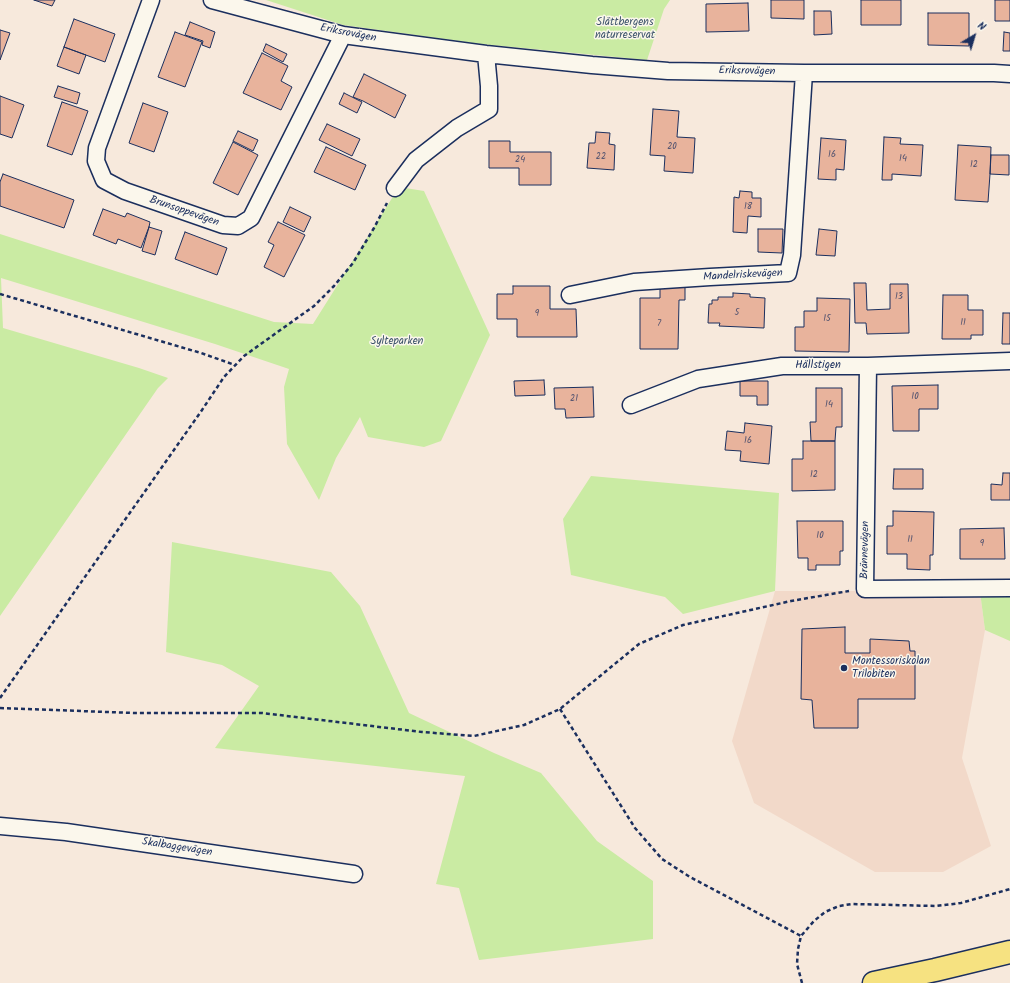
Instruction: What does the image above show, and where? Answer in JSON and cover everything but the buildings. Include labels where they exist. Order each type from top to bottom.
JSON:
[{"type":"highway","points":[[874,983],[1010,952]]},
{"type":"street","name":"Brunsoppevägen","points":[[151,0],[97,148],[96,160],[104,180],[125,191],[223,226],[238,226],[251,218],[343,35]]},
{"type":"street","name":"Eriksrovägen","points":[[212,0],[343,35],[486,54],[592,65],[668,71],[1010,74]]},
{"type":"street","points":[[395,188],[416,160],[457,128],[489,109],[486,54]]},
{"type":"street","name":"Mandelriskevägen","points":[[570,295],[634,282],[788,273],[792,255],[804,73]]},
{"type":"street","name":"Hällstigen","points":[[631,405],[698,379],[782,366],[868,366],[1010,362]]},
{"type":"street","name":"Brännevägen","points":[[868,366],[865,589],[1010,588]]},
{"type":"street","name":"Skalbaggevägen","points":[[0,826],[66,832],[354,874]]},
{"type":"path","points":[[0,698],[224,377],[244,356],[314,306],[334,286],[353,263],[374,228],[395,188]]},
{"type":"path","points":[[0,294],[201,353],[236,365]]},
{"type":"path","points":[[0,708],[134,713],[262,713],[422,732],[474,736],[524,725],[560,709],[638,644],[683,625],[791,601],[865,589]]},
{"type":"path","points":[[560,709],[635,828],[662,859],[690,878],[801,936]]},
{"type":"path","points":[[802,983],[797,964],[798,948],[801,936],[814,921],[826,912],[839,906],[852,904],[936,906],[962,903],[1010,889]]},
{"type":"shaded area","points":[[775,591],[980,592],[985,630],[962,758],[991,846],[943,872],[875,872],[754,803],[732,741]]},
{"type":"green space","name":"Slättbergens naturreservat","points":[[266,0],[670,0],[664,9],[647,60],[481,44],[343,25]]},
{"type":"green space","name":"Sylteparken","points":[[399,187],[424,191],[490,335],[441,441],[424,447],[368,437],[360,417],[336,458],[319,500],[287,444],[284,387],[289,369],[215,344],[1,278],[3,328],[168,378],[158,388],[0,616],[0,234],[274,322],[313,324]]},
{"type":"green space","points":[[591,476],[779,493],[775,591],[683,614],[665,597],[571,575],[563,519]]},
{"type":"green space","points":[[172,542],[331,572],[360,606],[409,713],[494,753],[541,773],[597,841],[653,881],[653,939],[479,960],[459,888],[436,884],[465,776],[215,748],[259,686],[222,665],[166,652]]},
{"type":"green space","points":[[980,592],[1010,592],[1010,641],[985,630]]},
{"type":"place","name":"Montessoriskolan Trilobiten","points":[[844,668]]}]
